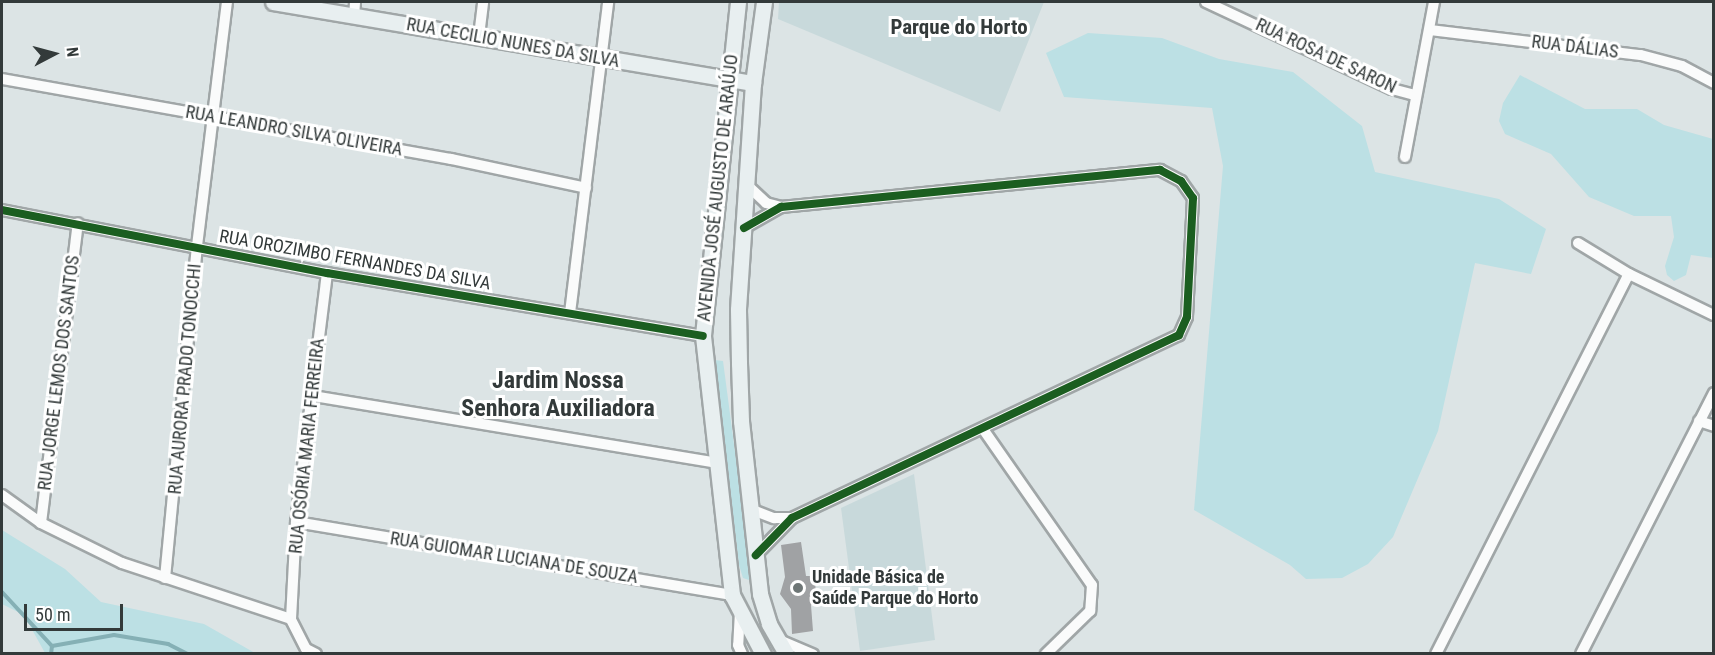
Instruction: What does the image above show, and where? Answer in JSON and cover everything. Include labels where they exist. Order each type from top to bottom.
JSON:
[{"type":"street","name":"RUA AURORA PRADO TONOCCHI","points":[[165,578],[197,246],[227,2]]},
{"type":"street","name":"RUA CECILIO NUNES DA SILVA","points":[[273,2],[354,9],[601,59],[750,82]]},
{"type":"street","points":[[479,36],[483,2]]},
{"type":"street","points":[[570,313],[608,2]]},
{"type":"street","name":"AVENIDA JOSÉ AUGUSTO DE ARAÚJO","points":[[738,2],[703,336],[732,595],[763,654]]},
{"type":"street","name":"AVENIDA JOSÉ AUGUSTO DE ARAÚJO","points":[[764,2],[750,82],[739,363],[750,509],[760,594],[777,639],[786,654]]},
{"type":"street","name":"RUA ROSA DE SARON","points":[[1206,2],[1392,89],[1414,94]]},
{"type":"street","points":[[1405,157],[1414,94],[1430,30],[1434,2]]},
{"type":"street","name":"RUA DÁLIAS","points":[[1430,30],[1641,55],[1682,66],[1713,83]]},
{"type":"street","name":"RUA LEANDRO SILVA OLIVEIRA","points":[[2,80],[212,116],[586,188]]},
{"type":"street","points":[[744,228],[781,207],[1160,170],[1174,175],[1189,188],[1193,198],[1187,317],[1179,335],[792,518],[756,555]]},
{"type":"street","points":[[747,185],[766,202],[781,207]]},
{"type":"street","name":"RUA OROZIMBO FERNANDES DA SILVA","points":[[2,210],[327,273],[703,336]]},
{"type":"street","name":"RUA JORGE LEMOS DOS SANTOS","points":[[41,523],[78,223]]},
{"type":"street","points":[[1578,243],[1629,274],[1713,315]]},
{"type":"street","name":"RUA OSÓRIA MARIA FERREIRA","points":[[291,619],[296,522],[327,273]]},
{"type":"street","points":[[1436,654],[1629,274]]},
{"type":"street","points":[[1581,654],[1713,393]]},
{"type":"street","points":[[313,396],[717,464]]},
{"type":"street","points":[[1699,421],[1713,426]]},
{"type":"street","points":[[983,429],[1092,585],[1090,611],[1046,654]]},
{"type":"street","points":[[2,495],[41,523],[122,563],[291,619],[306,649],[316,654]]},
{"type":"street","points":[[750,509],[774,518],[792,518]]},
{"type":"street","name":"RUA GUIOMAR LUCIANA DE SOUZA","points":[[296,522],[732,595]]},
{"type":"street","points":[[737,651],[740,611]]},
{"type":"street","points":[[777,639],[813,654]]},
{"type":"shaded area","points":[[779,2],[1044,2],[1000,112],[778,19]]},
{"type":"shaded area","points":[[1088,33],[1162,38],[1219,59],[1293,72],[1362,126],[1375,172],[1499,199],[1546,229],[1531,274],[1475,263],[1438,431],[1393,537],[1368,564],[1342,578],[1306,579],[1290,565],[1194,510],[1223,166],[1212,108],[1064,97],[1046,53]]},
{"type":"shaded area","points":[[1520,75],[1585,109],[1637,109],[1664,125],[1713,139],[1713,258],[1691,255],[1686,275],[1674,281],[1667,275],[1665,266],[1674,237],[1671,216],[1634,216],[1589,197],[1551,154],[1505,134],[1499,121],[1503,103]]},
{"type":"shaded area","points":[[715,360],[723,361],[752,581],[743,578],[739,565]]},
{"type":"shaded area","points":[[914,474],[935,640],[860,651],[841,508]]},
{"type":"shaded area","points":[[2,530],[65,569],[101,602],[204,624],[255,653],[45,653],[24,615],[2,604]]},
{"type":"building","name":"Unidade Básica de Saúde Parque do Horto","points":[[801,542],[806,576],[815,576],[816,601],[811,605],[813,631],[792,634],[791,609],[780,594],[785,577],[781,545]]},
{"type":"waterway","points":[[2,592],[52,646],[51,654]]},
{"type":"waterway","points":[[52,646],[114,635],[168,644],[188,654]]},
{"type":"cycle path","points":[[744,228],[781,207],[1160,170],[1181,181],[1193,198],[1187,317],[1179,335],[792,518],[756,555]]},
{"type":"cycle path","points":[[2,210],[327,273],[703,336]]},
{"type":"place","name":"Unidade Básica de Saúde Parque do Horto","points":[[798,588]]},
{"type":"district","name":"Parque do Horto","points":[[959,27]]},
{"type":"district","name":"Jardim Nossa Senhora Auxiliadora","points":[[558,395]]}]
